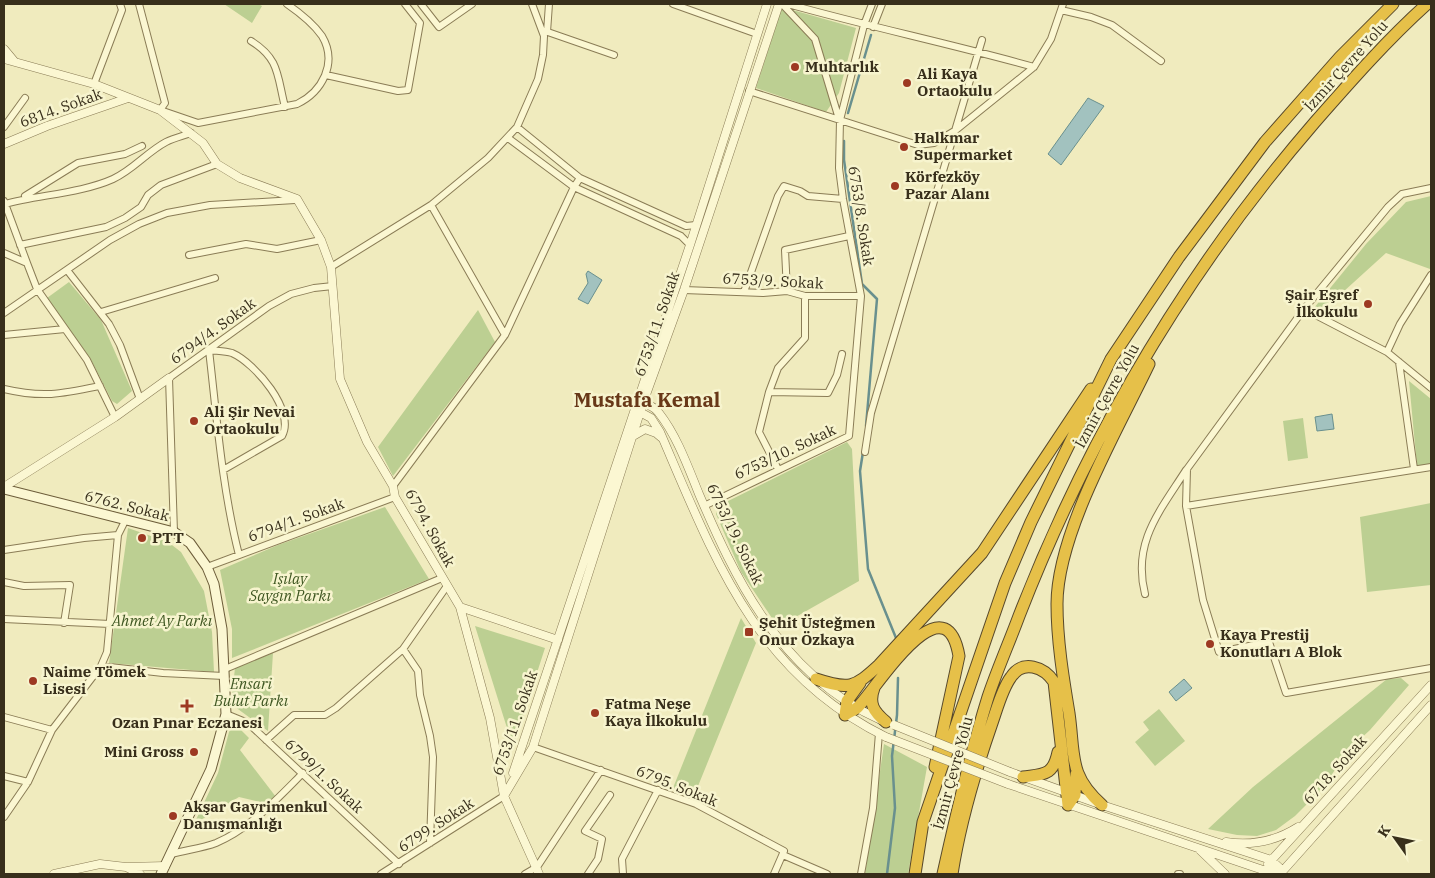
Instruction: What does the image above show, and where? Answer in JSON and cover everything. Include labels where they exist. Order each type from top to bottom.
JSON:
[{"type":"highway","name":"İzmir Çevre Yolu","points":[[915,874],[923,822],[1005,583],[1031,522],[1112,359],[1179,257],[1265,142],[1340,57],[1393,4]]},
{"type":"highway","name":"İzmir Çevre Yolu","points":[[943,874],[964,781],[989,695],[1047,544],[1113,410],[1178,303],[1267,179],[1353,79],[1426,4]]},
{"type":"highway","points":[[1070,798],[1075,770],[1056,603],[1060,567],[1092,482],[1178,303]]},
{"type":"highway","points":[[845,715],[847,701],[861,682],[982,553],[1112,359]]},
{"type":"highway","points":[[845,715],[858,708],[876,683],[914,641],[928,629],[938,628],[949,631],[957,642],[960,656],[923,822]]},
{"type":"highway","points":[[952,874],[978,766],[1011,677],[1019,670],[1036,666],[1044,670],[1054,682],[1060,740],[1070,798]]},
{"type":"highway","points":[[816,679],[838,687],[849,687],[861,682]]},
{"type":"highway","points":[[876,683],[871,701],[873,709],[890,724]]},
{"type":"highway","points":[[1023,777],[1042,775],[1050,771],[1056,764],[1060,740]]},
{"type":"highway","points":[[1075,770],[1086,791],[1102,805]]},
{"type":"main road","name":"6762. Sokak","points":[[4,488],[174,532],[190,543],[207,567],[214,584],[222,629],[226,714],[211,770],[163,870]]},
{"type":"street","points":[[139,4],[165,103],[160,110],[198,123],[285,107],[306,99],[319,88],[326,75],[328,56],[322,37],[310,22],[288,4]]},
{"type":"street","points":[[326,75],[398,92],[408,90],[420,23],[405,4]]},
{"type":"street","points":[[421,4],[439,27],[472,4]]},
{"type":"street","points":[[532,4],[545,31],[614,55]]},
{"type":"street","points":[[331,267],[431,205],[488,158],[508,138],[517,127],[538,79],[543,55],[548,4]]},
{"type":"street","points":[[674,4],[757,34]]},
{"type":"street","name":"6753/11. Sokak","points":[[504,796],[638,407],[767,4]]},
{"type":"street","points":[[781,4],[816,40],[840,120]]},
{"type":"street","name":"6753/11. Sokak","points":[[504,796],[533,747],[633,436],[638,407],[650,387],[749,92],[781,4]]},
{"type":"street","points":[[788,4],[864,25],[979,51],[1034,66]]},
{"type":"street","name":"6753/8. Sokak","points":[[849,436],[861,296],[849,236],[839,168],[840,120],[864,25],[872,4]]},
{"type":"street","points":[[873,27],[882,4]]},
{"type":"street","points":[[94,84],[121,6]]},
{"type":"street","points":[[749,92],[918,145],[934,143],[956,130],[1034,66],[1051,40],[1062,7],[1112,25],[1161,60]]},
{"type":"street","points":[[865,452],[871,413],[982,40]]},
{"type":"street","points":[[250,41],[265,50],[271,57],[285,107]]},
{"type":"street","points":[[4,49],[16,63]]},
{"type":"street","name":"6814. Sokak","points":[[4,60],[94,84],[160,110],[203,144],[218,164],[240,178],[297,199]]},
{"type":"street","points":[[4,127],[25,98]]},
{"type":"street","name":"6814. Sokak","points":[[4,144],[47,126],[128,98]]},
{"type":"street","points":[[517,127],[580,178],[686,226],[696,225]]},
{"type":"street","points":[[114,416],[87,360],[37,289],[4,203],[94,186],[113,179],[136,165],[165,143],[191,133]]},
{"type":"street","points":[[508,138],[574,187],[681,236],[690,244]]},
{"type":"street","points":[[17,201],[70,167],[125,154],[142,146]]},
{"type":"street","points":[[20,244],[106,227],[125,218],[141,207],[148,195],[161,185],[218,164]]},
{"type":"street","points":[[393,486],[505,335],[574,187],[580,178]]},
{"type":"street","points":[[744,292],[778,196],[784,186],[800,191],[808,196],[843,198]]},
{"type":"street","points":[[1145,594],[1141,578],[1144,545],[1148,531],[1187,469],[1304,309],[1388,207],[1402,194],[1431,188]]},
{"type":"street","points":[[4,313],[110,240],[139,224],[167,212],[210,205],[297,199]]},
{"type":"street","name":"6794. Sokak","points":[[297,199],[321,240],[331,267],[340,379],[367,442],[393,486],[395,497],[460,607],[490,718],[504,796],[538,871]]},
{"type":"street","points":[[431,205],[505,335]]},
{"type":"street","points":[[787,292],[785,250],[849,236]]},
{"type":"street","points":[[189,255],[246,244],[277,249],[321,240]]},
{"type":"street","points":[[4,253],[27,263]]},
{"type":"street","points":[[67,270],[101,312],[120,344],[140,399]]},
{"type":"street","points":[[1387,352],[1405,316],[1431,275]]},
{"type":"street","points":[[101,312],[215,278]]},
{"type":"street","name":"6794/4. Sokak","points":[[174,532],[169,378],[269,306],[291,294],[314,288],[333,286]]},
{"type":"street","name":"6753/9. Sokak","points":[[684,290],[787,292],[805,296],[861,296]]},
{"type":"street","points":[[778,469],[759,432],[769,392],[778,368],[805,338],[805,296]]},
{"type":"street","points":[[1304,309],[1387,352],[1431,388]]},
{"type":"street","points":[[4,335],[65,328]]},
{"type":"street","points":[[223,470],[282,436],[286,428],[285,417],[282,407],[255,370],[231,353],[209,350],[228,514],[239,555]]},
{"type":"street","points":[[769,392],[828,393],[837,374],[842,354]]},
{"type":"street","points":[[1399,362],[1414,469]]},
{"type":"street","points":[[4,488],[169,378]]},
{"type":"street","points":[[4,389],[40,396],[55,396],[100,386]]},
{"type":"street","points":[[650,387],[652,401],[658,412]]},
{"type":"street","points":[[638,407],[651,418],[664,440],[722,572],[753,622],[784,662],[816,694],[845,715],[883,735],[1008,784],[1102,805],[1214,841],[1271,860],[1281,872]]},
{"type":"street","name":"6753/19. Sokak","points":[[638,407],[658,412],[684,457],[704,506],[737,576],[762,617],[816,679],[858,708],[890,724],[1023,777],[1070,798]]},
{"type":"street","points":[[633,436],[645,429],[656,433],[664,440]]},
{"type":"street","name":"6753/10. Sokak","points":[[704,506],[849,436]]},
{"type":"street","points":[[1186,506],[1431,467]]},
{"type":"street","points":[[1187,469],[1186,506],[1203,600],[1219,652],[1269,642],[1286,693],[1431,668]]},
{"type":"street","name":"6794/1. Sokak","points":[[207,567],[395,497]]},
{"type":"street","points":[[4,818],[28,782],[52,730],[101,666],[107,652],[118,535],[126,519]]},
{"type":"street","points":[[4,550],[118,535]]},
{"type":"street","points":[[101,666],[163,673],[225,672],[442,578]]},
{"type":"street","points":[[4,582],[24,586],[70,585],[64,623]]},
{"type":"street","points":[[266,740],[294,715],[325,715],[403,650],[447,586]]},
{"type":"street","points":[[460,607],[558,640]]},
{"type":"street","points":[[4,619],[110,624]]},
{"type":"street","points":[[403,650],[418,672],[420,695],[430,736],[432,757],[430,844]]},
{"type":"street","name":"6718. Sokak","points":[[1263,872],[1271,860],[1431,685]]},
{"type":"street","name":"6718. Sokak","points":[[1281,872],[1431,705]]},
{"type":"street","name":"6799/1. Sokak","points":[[226,714],[248,723],[399,864]]},
{"type":"street","points":[[4,716],[52,730]]},
{"type":"street","points":[[861,874],[873,808],[883,735]]},
{"type":"street","name":"6795. Sokak","points":[[533,747],[658,790],[704,809],[784,852],[783,855],[827,874]]},
{"type":"street","points":[[524,874],[538,871],[601,770]]},
{"type":"street","points":[[171,854],[215,843],[230,836],[260,813],[303,773]]},
{"type":"street","points":[[4,776],[28,782]]},
{"type":"street","points":[[623,874],[622,859],[658,790]]},
{"type":"street","points":[[588,874],[598,859],[602,840],[585,831],[610,795]]},
{"type":"street","name":"6799. Sokak","points":[[381,874],[504,796]]},
{"type":"street","points":[[1070,798],[1263,872],[1281,872]]},
{"type":"street","points":[[1214,841],[1242,845],[1271,840],[1307,822]]},
{"type":"street","points":[[1196,847],[1224,874]]},
{"type":"street","points":[[774,874],[783,855]]},
{"type":"street","points":[[54,874],[100,864],[163,870]]},
{"type":"street","points":[[126,867],[140,874]]},
{"type":"green space","points":[[224,4],[258,4],[262,6],[252,23]]},
{"type":"green space","points":[[782,7],[856,28],[839,93],[826,112],[756,88]]},
{"type":"green space","points":[[1431,196],[1430,269],[1386,253],[1321,312],[1314,308],[1366,244],[1406,202]]},
{"type":"green space","points":[[69,282],[101,320],[132,391],[117,404],[112,401],[90,358],[47,298]]},
{"type":"green space","points":[[478,310],[495,342],[393,476],[378,447]]},
{"type":"green space","points":[[1409,381],[1431,399],[1431,464],[1417,466]]},
{"type":"green space","points":[[1303,418],[1308,458],[1288,461],[1283,421]]},
{"type":"green space","points":[[847,442],[852,449],[859,581],[778,627],[741,572],[716,514],[720,505]]},
{"type":"green space","points":[[1431,503],[1431,585],[1367,592],[1360,517]]},
{"type":"green space","name":"Işılay Saygın Parkı","points":[[385,507],[429,579],[232,658],[232,629],[220,570],[278,545]]},
{"type":"green space","name":"Ahmet Ay Parkı","points":[[128,528],[168,542],[181,552],[204,591],[212,632],[214,672],[109,663]]},
{"type":"green space","points":[[741,618],[756,643],[694,796],[673,788]]},
{"type":"green space","points":[[475,626],[545,648],[513,747]]},
{"type":"green space","name":"Ensari Bulut Parkı","points":[[273,653],[268,731],[231,704],[235,668]]},
{"type":"green space","points":[[1401,678],[1409,685],[1370,730],[1345,753],[1325,786],[1295,816],[1276,830],[1257,836],[1237,835],[1208,829],[1253,787],[1387,679]]},
{"type":"green space","points":[[1159,709],[1185,741],[1155,766],[1135,742],[1149,730],[1143,722]]},
{"type":"green space","points":[[234,723],[249,738],[240,750],[276,797],[268,804],[239,797],[194,824],[218,773],[229,732]]},
{"type":"green space","points":[[884,744],[927,767],[908,874],[865,874]]},
{"type":"water","points":[[1088,98],[1104,106],[1061,165],[1048,154]]},
{"type":"water","points":[[588,271],[602,280],[588,304],[578,299],[588,283],[586,274]]},
{"type":"water","points":[[1332,414],[1334,429],[1317,431],[1315,417]]},
{"type":"water","points":[[1184,679],[1192,688],[1176,701],[1169,692]]},
{"type":"waterway","points":[[848,113],[871,35]]},
{"type":"waterway","points":[[844,141],[844,160],[862,284],[877,299],[866,426]]},
{"type":"waterway","points":[[863,452],[860,471],[868,569],[896,638]]},
{"type":"waterway","points":[[887,874],[895,808],[892,756],[897,715],[898,678]]},
{"type":"place","name":"Muhtarlık","points":[[795,67]]},
{"type":"place","name":"Ali Kaya Ortaokulu","points":[[907,83]]},
{"type":"place","name":"Halkmar Supermarket","points":[[904,147]]},
{"type":"place","name":"Körfezköy Pazar Alanı","points":[[895,186]]},
{"type":"place","name":"Şair Eşref İlkokulu","points":[[1368,304]]},
{"type":"place","name":"Ali Şir Nevai Ortaokulu","points":[[194,421]]},
{"type":"place","name":"PTT","points":[[142,538]]},
{"type":"place","name":"Şehit Üsteğmen Onur Özkaya","points":[[749,632]]},
{"type":"place","name":"Kaya Prestij Konutları A Blok","points":[[1210,644]]},
{"type":"place","name":"Naime Tömek Lisesi","points":[[33,681]]},
{"type":"place","name":"Ozan Pınar Eczanesi","points":[[187,706]]},
{"type":"place","name":"Fatma Neşe Kaya İlkokulu","points":[[595,713]]},
{"type":"place","name":"Mini Gross","points":[[194,752]]},
{"type":"place","name":"Akşar Gayrimenkul Danışmanlığı","points":[[173,816]]},
{"type":"district","name":"Mustafa Kemal","points":[[647,400]]}]
